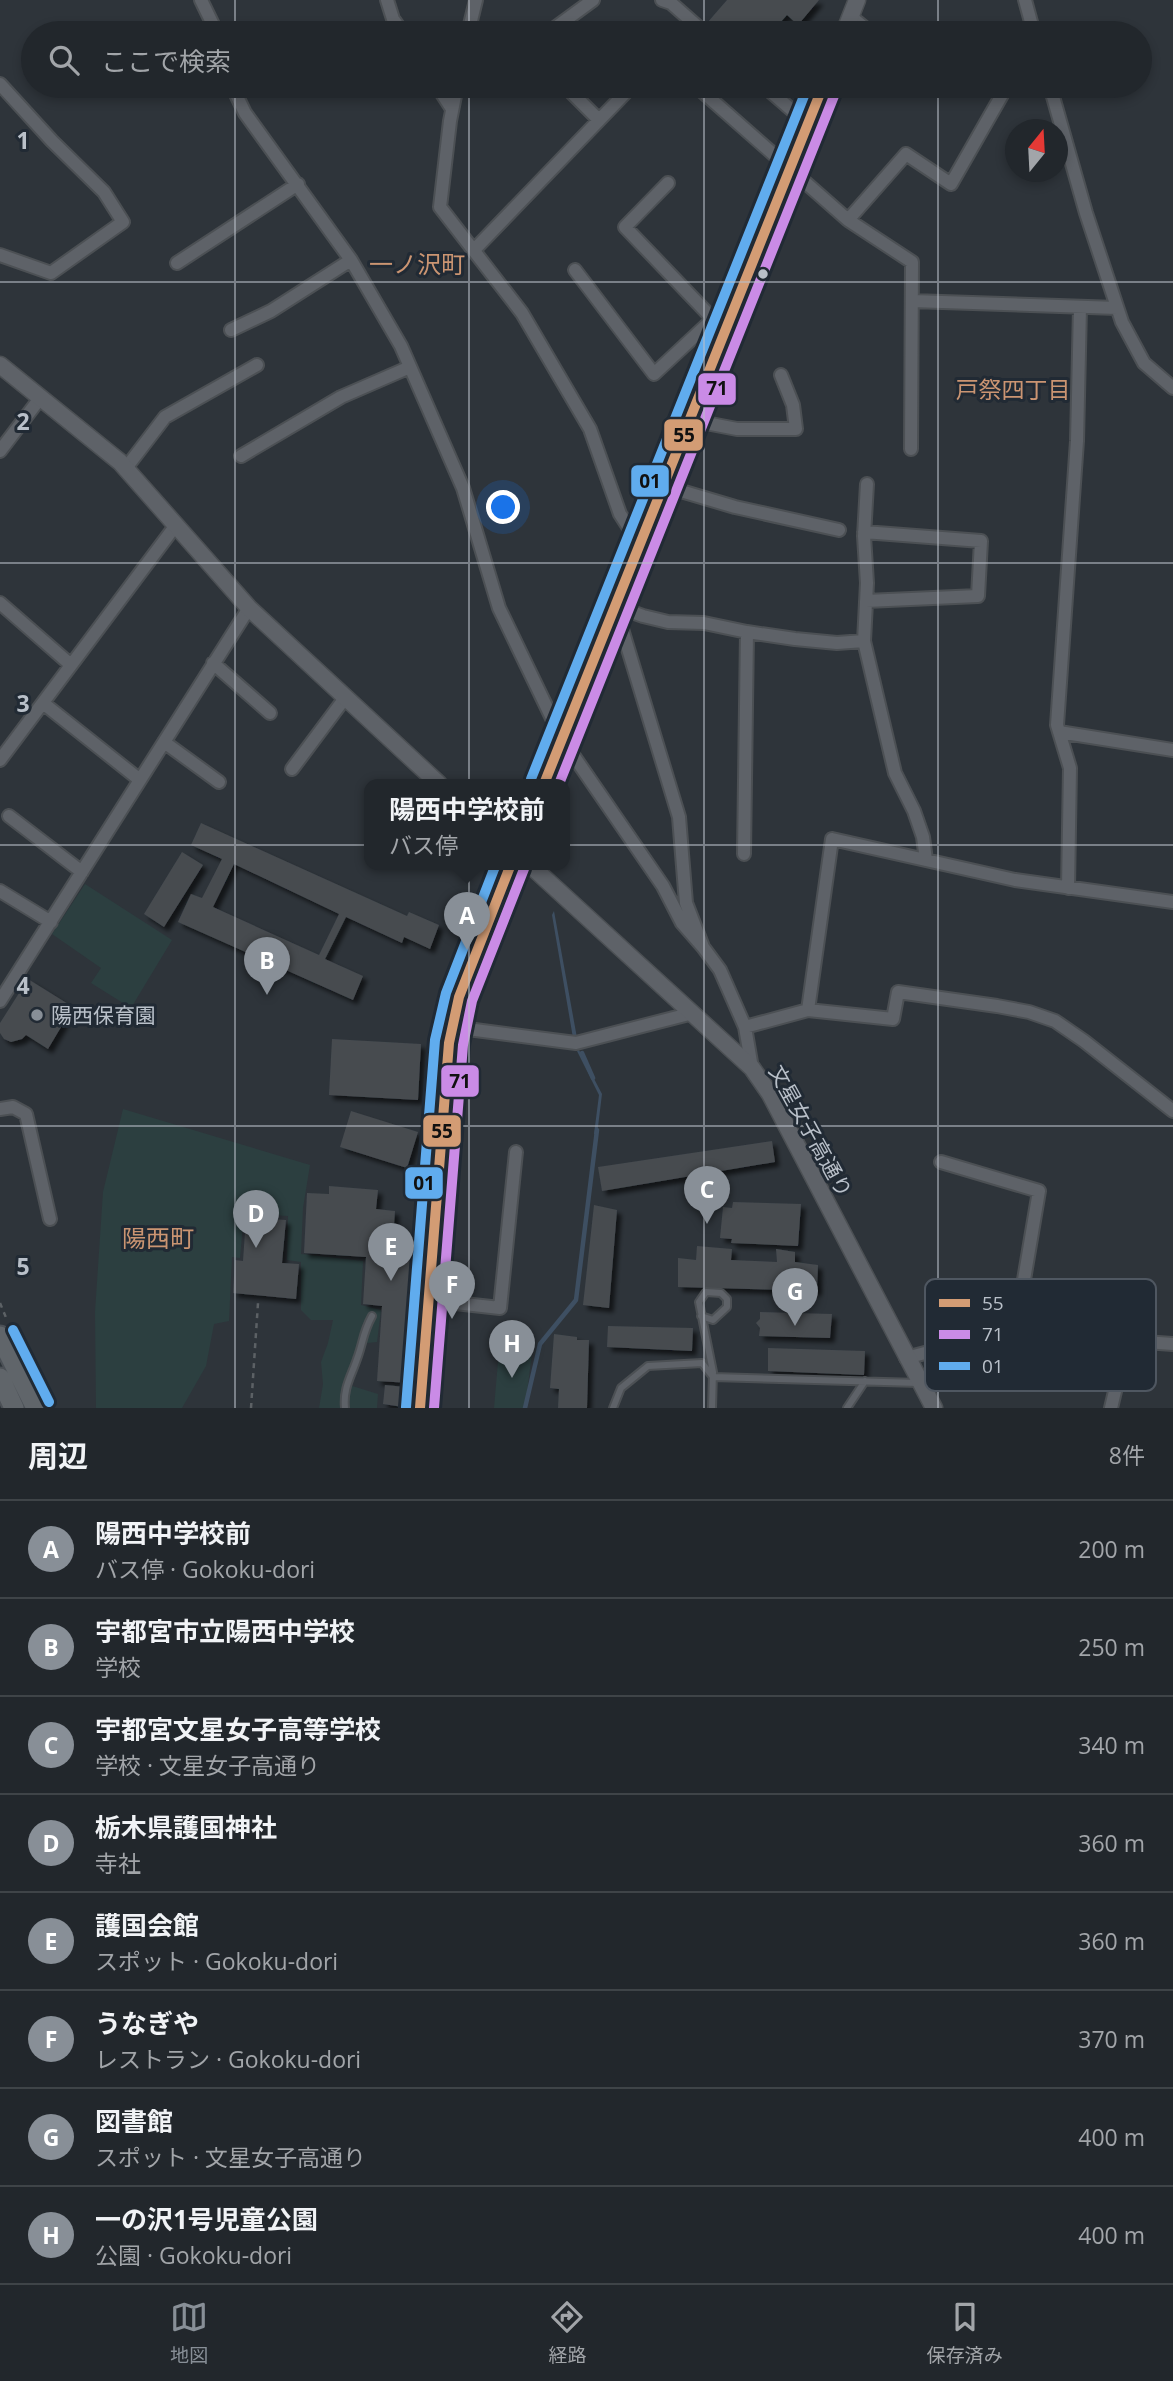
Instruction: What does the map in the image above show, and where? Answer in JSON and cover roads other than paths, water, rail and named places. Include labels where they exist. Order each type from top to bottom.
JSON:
[{"type":"main road","points":[[0,1336],[36,1408]]},
{"type":"main road","points":[[0,1378],[14,1408]]},
{"type":"street","points":[[201,0],[212,21]]},
{"type":"street","points":[[387,0],[394,21]]},
{"type":"street","points":[[471,21],[476,0]]},
{"type":"street","points":[[564,21],[593,0]]},
{"type":"street","points":[[662,0],[671,3],[691,21]]},
{"type":"street","points":[[848,21],[857,0]]},
{"type":"street","points":[[1026,0],[1031,21]]},
{"type":"street","points":[[850,16],[856,21]]},
{"type":"street","points":[[0,84],[104,192],[123,222],[51,273],[0,255]]},
{"type":"street","points":[[238,98],[245,113],[351,260],[401,346],[463,488],[499,608],[562,739],[663,886],[682,923],[720,970],[745,1027],[752,1068]]},
{"type":"street","points":[[445,98],[453,109]]},
{"type":"street","points":[[455,98],[440,207],[522,313],[590,429],[620,514],[640,544]]},
{"type":"street","points":[[577,98],[599,120]]},
{"type":"street","points":[[474,250],[620,98]]},
{"type":"street","points":[[709,98],[848,220],[912,262],[911,449]]},
{"type":"street","points":[[778,98],[808,124]]},
{"type":"street","points":[[546,779],[690,420],[721,321],[790,170],[818,98]]},
{"type":"street","points":[[848,220],[906,154],[951,184],[1000,98]]},
{"type":"street","points":[[1052,98],[1086,213],[1128,336],[1144,363],[1173,388]]},
{"type":"street","points":[[668,183],[625,227],[721,321]]},
{"type":"street","points":[[177,263],[298,184]]},
{"type":"street","points":[[232,330],[271,311],[351,260]]},
{"type":"street","points":[[575,270],[654,374],[721,321]]},
{"type":"street","points":[[912,301],[1117,308]]},
{"type":"street","points":[[1068,888],[1070,768],[1057,725],[1077,441],[1080,307]]},
{"type":"street","points":[[0,365],[126,468],[249,608],[434,779]]},
{"type":"street","points":[[126,468],[165,417],[257,365]]},
{"type":"street","points":[[242,456],[341,397],[410,368]]},
{"type":"street","points":[[690,420],[737,429],[796,429],[793,405],[781,375]]},
{"type":"street","points":[[0,451],[41,397]]},
{"type":"street","points":[[867,484],[864,641],[895,773],[914,811],[923,837],[926,860]]},
{"type":"street","points":[[664,486],[735,507],[839,530]]},
{"type":"street","points":[[0,760],[176,524]]},
{"type":"street","points":[[864,532],[981,541],[978,596],[866,601]]},
{"type":"street","points":[[0,603],[71,665]]},
{"type":"street","points":[[615,606],[668,622],[704,623],[747,632],[837,643],[864,641]]},
{"type":"street","points":[[615,606],[679,817],[686,903],[703,947]]},
{"type":"street","points":[[0,1001],[249,608]]},
{"type":"street","points":[[744,853],[747,632]]},
{"type":"street","points":[[213,663],[270,713]]},
{"type":"street","points":[[292,769],[345,698]]},
{"type":"street","points":[[43,703],[140,780]]},
{"type":"street","points":[[1059,732],[1173,750]]},
{"type":"street","points":[[164,742],[219,782]]},
{"type":"street","points":[[9,816],[82,872]]},
{"type":"street","points":[[807,1010],[832,839],[1014,880],[1173,902]]},
{"type":"street","points":[[420,1408],[445,1076],[452,1027],[459,997],[509,870]]},
{"type":"street","name":"文星女子高通り","points":[[536,870],[752,1068],[770,1094],[925,1391]]},
{"type":"street","points":[[0,891],[51,922]]},
{"type":"street","points":[[745,1027],[807,1010],[893,1019],[898,992],[1029,1012],[1055,1021],[1075,1034],[1173,1111]]},
{"type":"street","points":[[452,1027],[576,1043],[693,1013]]},
{"type":"street","points":[[0,1109],[13,1107],[26,1114],[50,1219]]},
{"type":"street","points":[[428,1300],[500,1308],[516,1152]]},
{"type":"street","points":[[941,1163],[1039,1191],[1024,1279]]},
{"type":"street","points":[[906,1358],[925,1353]]},
{"type":"street","name":"文星女子高通り","points":[[925,1391],[934,1408]]},
{"type":"lane","points":[[701,1316],[713,1320],[727,1307],[727,1299],[721,1293],[706,1292],[699,1302],[701,1316],[713,1377],[712,1408]]},
{"type":"lane","points":[[345,1408],[346,1384],[358,1358],[364,1331],[372,1316]]},
{"type":"lane","points":[[613,1408],[621,1388],[648,1366],[702,1363],[713,1377]]},
{"type":"lane","points":[[713,1377],[921,1383]]},
{"type":"lane","points":[[847,1408],[865,1381]]},
{"type":"water","points":[[554,911],[577,1038],[573,1038],[552,915]]},
{"type":"water","points":[[579,1050],[602,1094],[597,1135],[594,1134],[599,1095],[577,1051]]},
{"type":"waterway","points":[[582,1053],[593,1078]]},
{"type":"waterway","points":[[525,1408],[540,1344],[576,1300],[597,1130]]},
{"type":"place","name":"陽西中学校前","points":[[467,950]]},
{"type":"place","name":"宇都宮市立陽西中学校","points":[[267,995]]},
{"type":"place","name":"陽西保育園","points":[[37,1015]]},
{"type":"place","name":"宇都宮文星女子高等学校","points":[[707,1224]]},
{"type":"place","name":"栃木県護国神社","points":[[256,1248]]},
{"type":"place","name":"護国会館","points":[[391,1281]]},
{"type":"place","name":"うなぎや","points":[[452,1319]]},
{"type":"place","name":"図書館","points":[[795,1326]]},
{"type":"place","name":"一の沢1号児童公園","points":[[512,1378]]},
{"type":"district","name":"一ノ沢町","points":[[417,263]]},
{"type":"district","name":"戸祭四丁目","points":[[1013,389]]},
{"type":"district","name":"陽西町","points":[[158,1237]]}]
